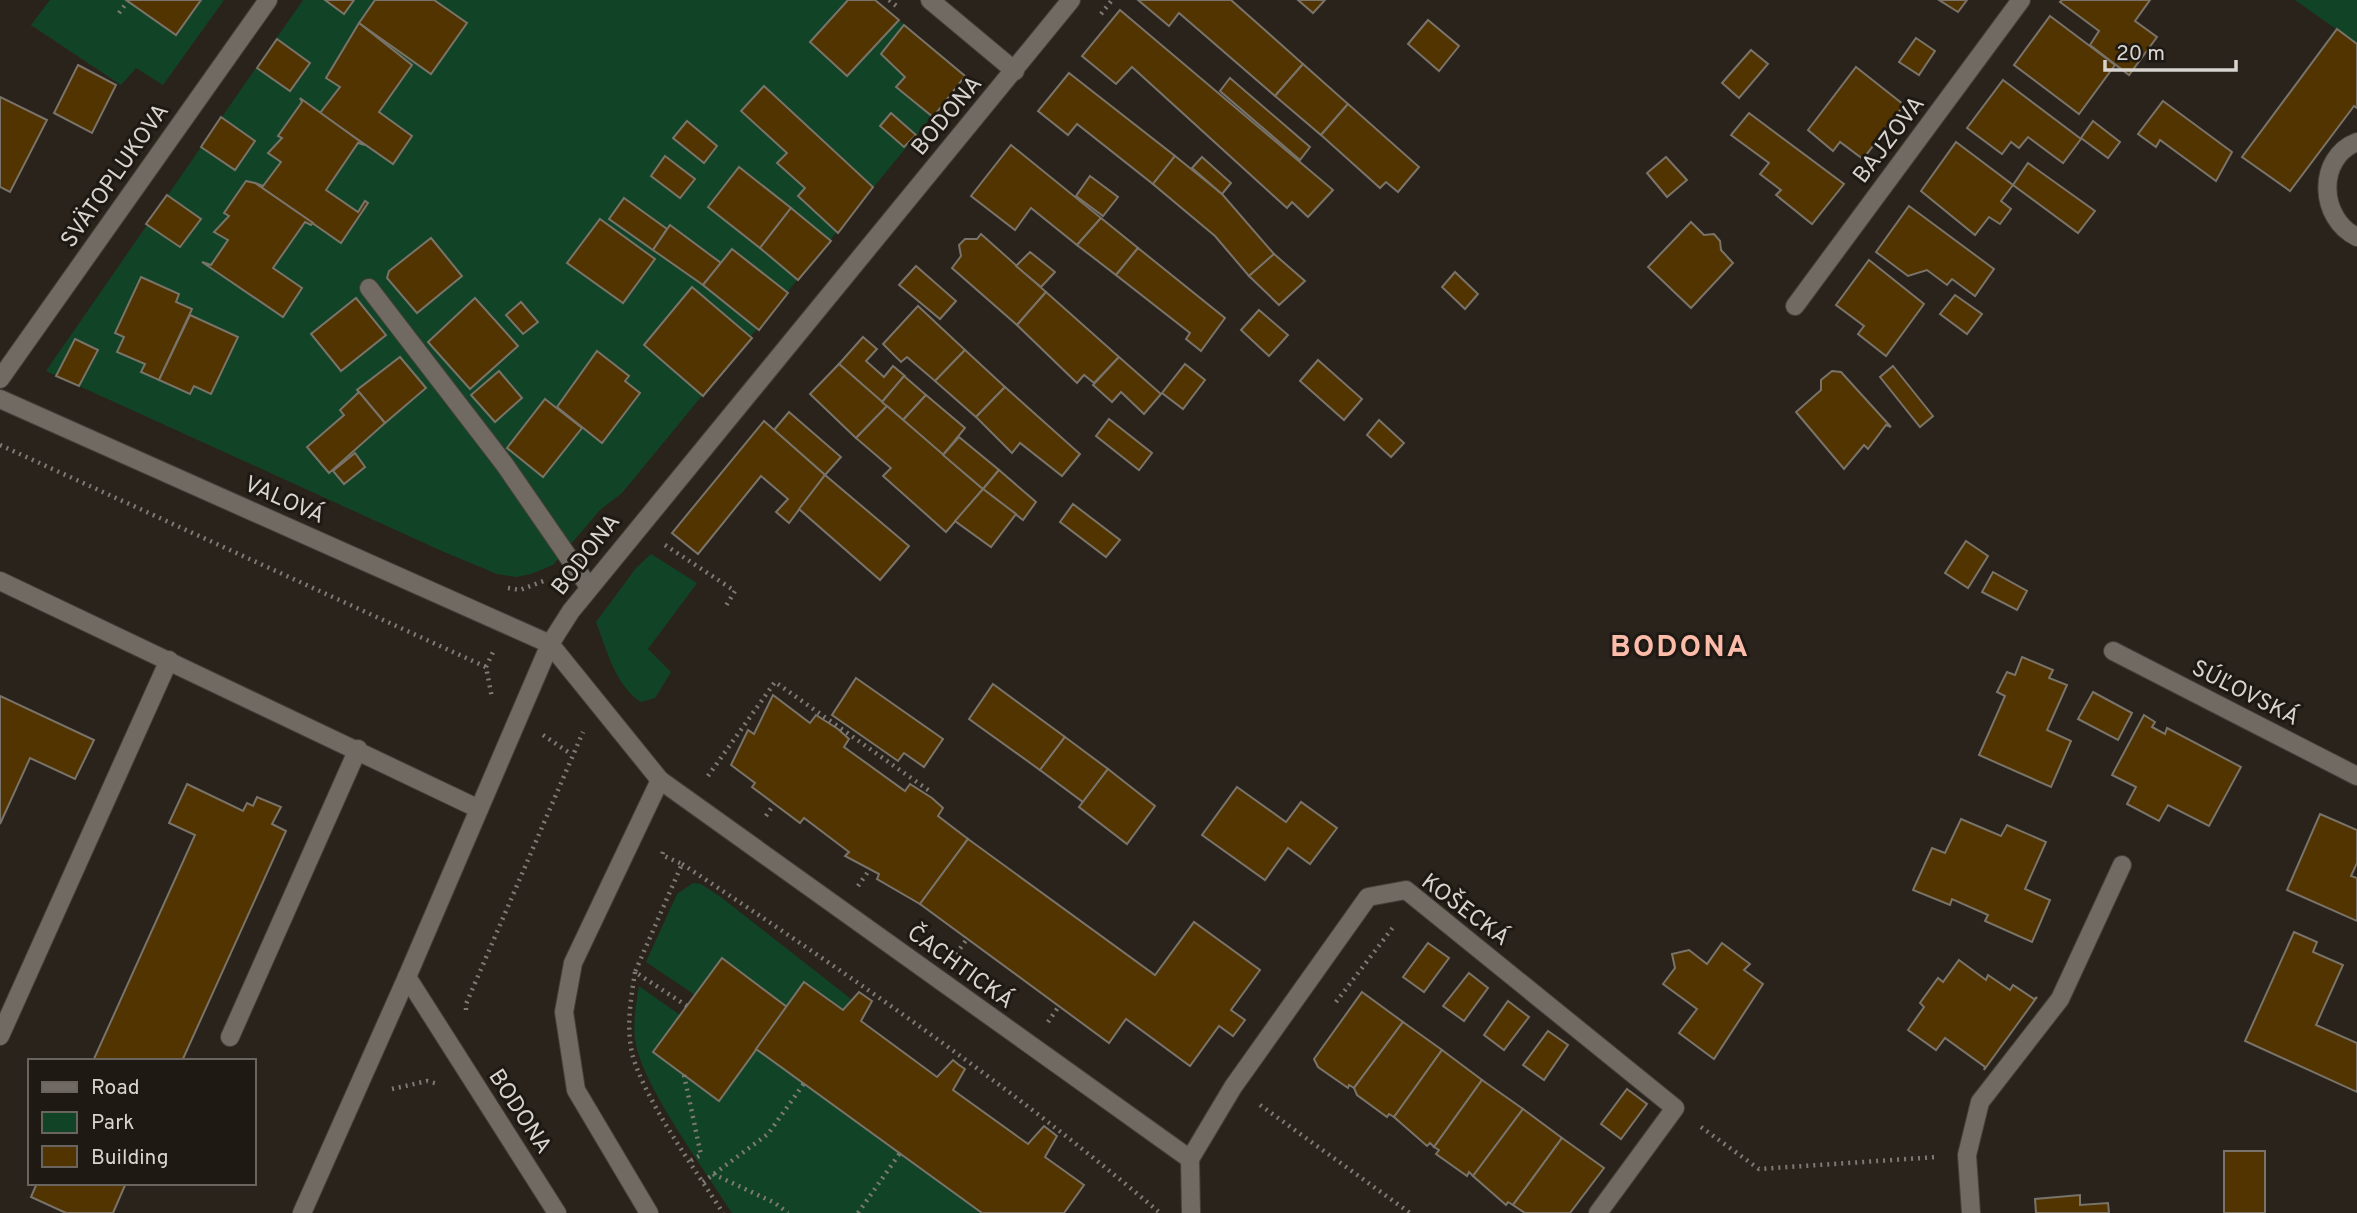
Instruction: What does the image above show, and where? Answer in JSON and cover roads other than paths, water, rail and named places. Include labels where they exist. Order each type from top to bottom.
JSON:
[{"type":"street","name":"SVÄTOPLUKOVA","points":[[0,379],[268,0]]},
{"type":"street","points":[[930,0],[1015,71]]},
{"type":"street","name":"BODONA","points":[[557,1213],[407,977],[550,644],[589,587],[1071,0]]},
{"type":"street","name":"BAJZOVA","points":[[1795,306],[2021,0]]},
{"type":"street","points":[[2357,142],[2338,156],[2330,171],[2326,188],[2329,206],[2337,221],[2357,237]]},
{"type":"street","points":[[369,288],[505,465],[589,587]]},
{"type":"street","name":"VALOVÁ","points":[[0,400],[550,644]]},
{"type":"street","points":[[0,581],[358,749],[479,809]]},
{"type":"street","name":"ČACHTICKÁ","points":[[550,644],[660,780],[1190,1159]]},
{"type":"street","name":"SÚĽOVSKÁ","points":[[2113,651],[2357,776]]},
{"type":"street","points":[[0,1036],[169,660]]},
{"type":"street","points":[[230,1037],[358,749]]},
{"type":"street","points":[[649,1213],[576,1090],[564,1012],[573,963],[660,780]]},
{"type":"street","points":[[1971,1213],[1967,1155],[1980,1102],[2060,999],[2122,865]]},
{"type":"street","name":"KOŠECKÁ","points":[[1190,1159],[1234,1087],[1368,897],[1406,890],[1675,1108],[1598,1213]]},
{"type":"street","points":[[302,1213],[407,977]]},
{"type":"street","points":[[1190,1159],[1191,1213]]},
{"type":"district","name":"BODONA","points":[[1680,646]]}]
